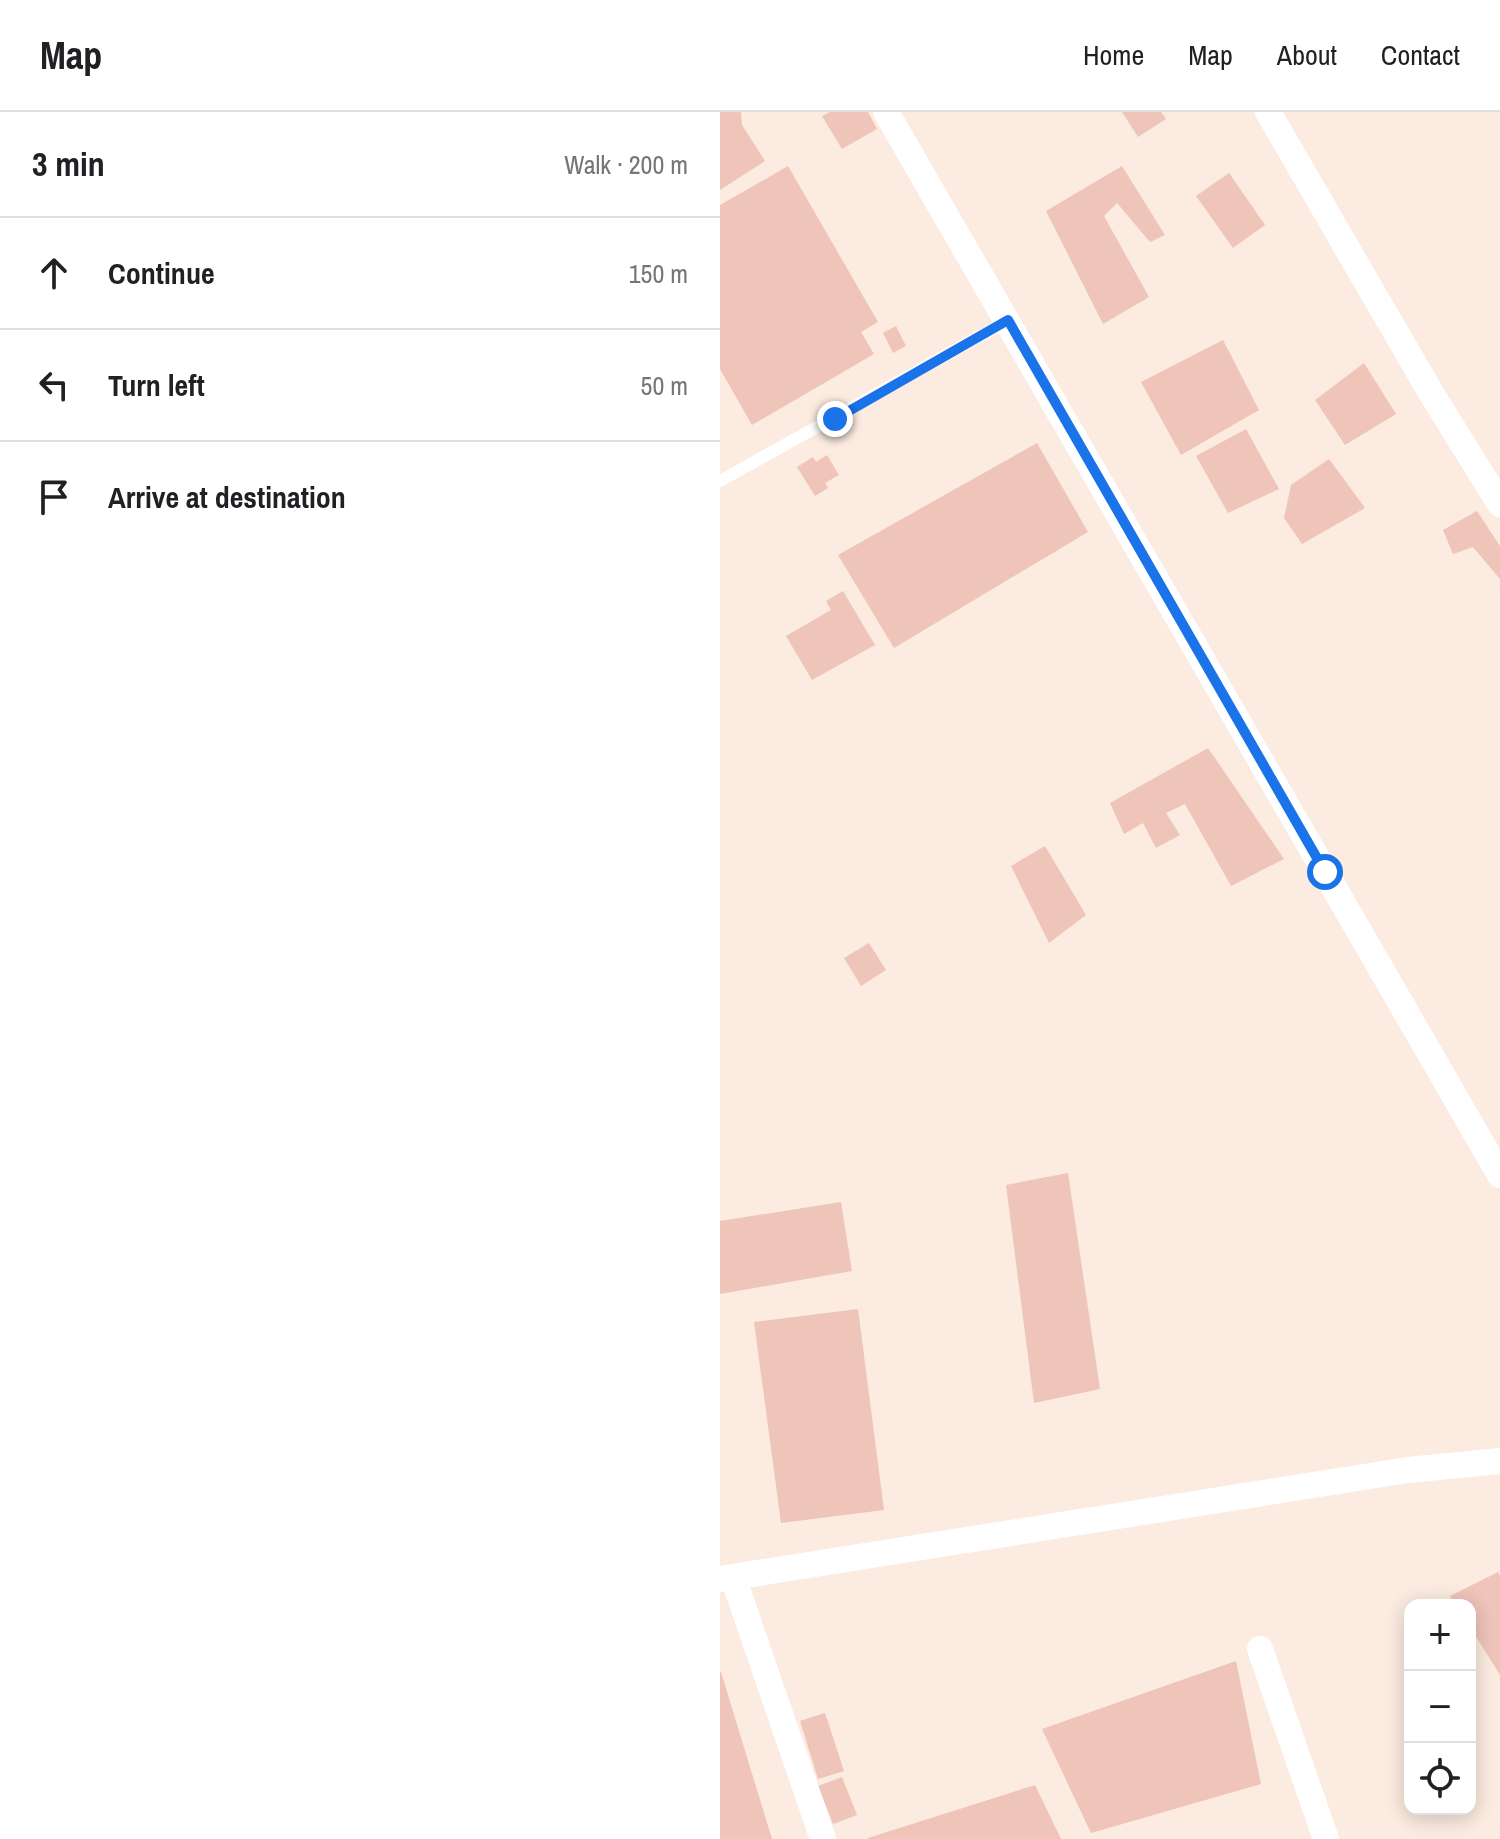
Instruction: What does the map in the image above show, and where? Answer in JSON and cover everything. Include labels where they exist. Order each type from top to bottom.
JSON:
[{"type":"street","points":[[886,112],[1500,1175]]},
{"type":"street","points":[[1268,112],[1431,393],[1500,504]]},
{"type":"street","points":[[823,1839],[726,1578],[1408,1470],[1500,1461]]},
{"type":"street","points":[[1260,1649],[1326,1839]]},
{"type":"lane","points":[[720,481],[1008,320]]},
{"type":"building","points":[[720,112],[741,112],[742,125],[765,161],[720,190]]},
{"type":"building","points":[[830,112],[868,112],[877,129],[842,149],[822,116]]},
{"type":"building","points":[[1122,112],[1161,112],[1166,119],[1138,137]]},
{"type":"building","points":[[788,166],[878,322],[861,332],[874,354],[752,425],[720,369],[720,205]]},
{"type":"building","points":[[1122,166],[1165,235],[1150,242],[1117,203],[1104,216],[1149,297],[1103,324],[1046,211]]},
{"type":"building","points":[[1229,173],[1265,225],[1233,248],[1196,196]]},
{"type":"building","points":[[896,326],[906,346],[893,353],[883,333]]},
{"type":"building","points":[[1223,340],[1259,410],[1181,455],[1141,382]]},
{"type":"building","points":[[1364,363],[1396,414],[1345,445],[1315,400]]},
{"type":"building","points":[[1246,429],[1279,489],[1228,513],[1196,456]]},
{"type":"building","points":[[1037,443],[1088,532],[894,648],[838,555]]},
{"type":"building","points":[[827,455],[839,475],[825,483],[828,488],[815,496],[797,467],[813,457],[816,462]]},
{"type":"building","points":[[1329,459],[1365,508],[1302,544],[1284,518],[1291,485]]},
{"type":"building","points":[[1477,511],[1500,546],[1500,579],[1473,547],[1453,554],[1443,530]]},
{"type":"building","points":[[843,591],[875,645],[812,680],[786,636],[831,610],[826,601]]},
{"type":"building","points":[[1208,748],[1284,859],[1231,886],[1185,804],[1166,813],[1180,835],[1156,848],[1143,823],[1124,834],[1110,803]]},
{"type":"building","points":[[1045,846],[1086,915],[1049,943],[1011,866]]},
{"type":"building","points":[[869,943],[886,970],[861,986],[844,958]]},
{"type":"building","points":[[1068,1173],[1100,1389],[1034,1403],[1006,1185]]},
{"type":"building","points":[[841,1202],[852,1271],[720,1294],[720,1221]]},
{"type":"building","points":[[858,1309],[884,1510],[781,1523],[754,1322]]},
{"type":"building","points":[[1498,1572],[1500,1675],[1476,1637],[1476,1599],[1452,1599],[1450,1596]]},
{"type":"building","points":[[1236,1661],[1261,1784],[1091,1833],[1042,1729]]},
{"type":"building","points":[[721,1672],[772,1839],[720,1839]]},
{"type":"building","points":[[825,1713],[844,1771],[818,1779],[800,1721]]},
{"type":"building","points":[[842,1777],[857,1815],[833,1824],[818,1786]]},
{"type":"building","points":[[1035,1785],[1061,1839],[868,1839],[868,1838]]},
{"type":"route","points":[[835,419],[1008,320],[1325,872]]}]
